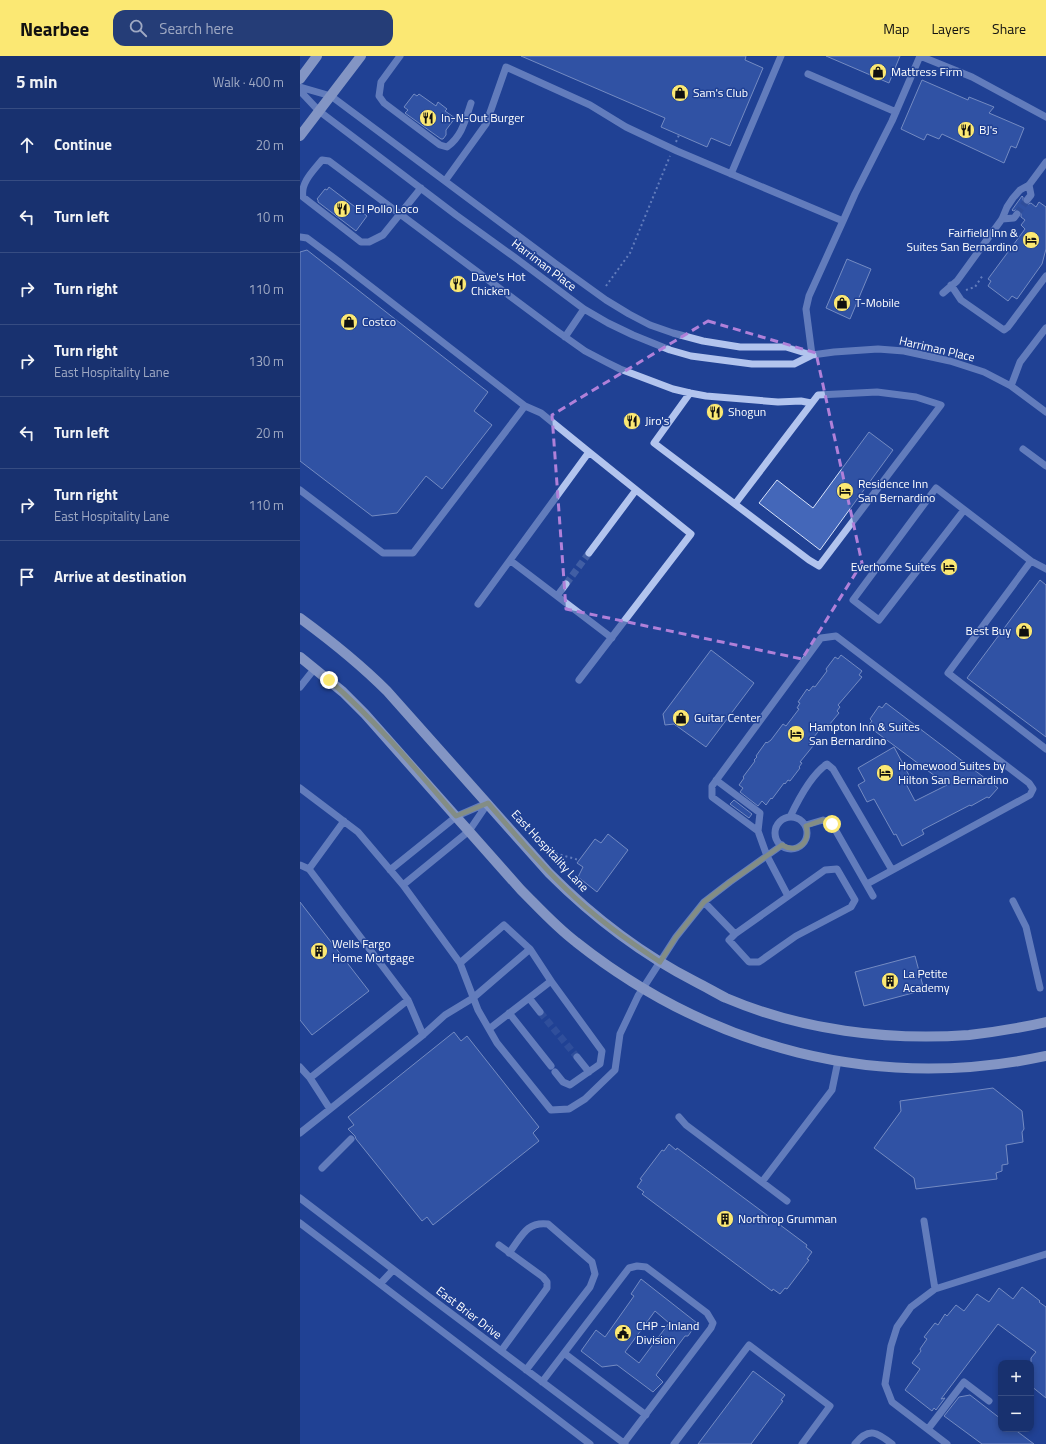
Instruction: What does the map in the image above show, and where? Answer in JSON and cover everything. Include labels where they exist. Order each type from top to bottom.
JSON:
[{"type":"main road","points":[[300,80],[317,56]]},
{"type":"main road","points":[[300,136],[361,56]]},
{"type":"main road","name":"East Hospitality Lane","points":[[300,618],[367,671],[488,803],[549,873],[598,918],[660,962],[725,997],[766,1013],[839,1030],[946,1036],[998,1031],[1046,1022]]},
{"type":"main road","points":[[300,657],[344,692],[521,890],[563,931],[608,967],[642,989],[673,1006],[713,1025],[758,1042],[798,1053],[838,1061],[900,1068],[934,1068],[972,1067],[1002,1064],[1046,1056]]},
{"type":"street","points":[[400,56],[382,82],[379,96],[384,103],[440,145],[446,147],[455,140],[464,125],[471,103]]},
{"type":"street","points":[[731,174],[781,56]]},
{"type":"street","points":[[812,355],[806,309],[809,296],[855,194],[896,112],[920,56],[972,78],[1046,117]]},
{"type":"street","points":[[445,180],[486,124],[506,67],[590,105],[626,127],[673,149],[843,221]]},
{"type":"street","points":[[808,74],[896,112]]},
{"type":"street","name":"Harriman Place","points":[[300,87],[331,96],[445,180],[481,209],[606,300],[650,325],[703,341],[740,347],[786,347],[812,355]]},
{"type":"street","name":"Harriman Place","points":[[300,91],[319,111],[584,309],[633,335],[670,350],[691,356],[752,364],[794,364],[812,355],[878,348],[904,351],[950,361],[984,372],[1011,386],[1046,412]]},
{"type":"street","points":[[421,188],[399,214],[383,235],[369,242],[361,242],[303,197],[301,192],[302,186],[322,160],[329,161],[399,214],[564,337],[585,351],[620,369],[673,389],[706,396],[778,402],[802,401],[811,403]]},
{"type":"street","points":[[943,292],[957,281],[1002,219],[1007,206],[1020,190],[1029,185],[1046,162]]},
{"type":"street","points":[[1027,200],[1031,195],[1029,185]]},
{"type":"street","points":[[1002,219],[1014,218],[1017,214]]},
{"type":"street","points":[[300,237],[307,238],[525,406],[540,413],[691,534],[579,680]]},
{"type":"street","points":[[951,286],[961,300],[1004,330],[1008,327],[1046,276]]},
{"type":"street","points":[[564,337],[584,309]]},
{"type":"street","points":[[1011,386],[1020,362],[1046,328]]},
{"type":"street","points":[[690,393],[654,443],[735,504],[819,566],[941,405],[916,397],[877,392],[818,395],[735,504]]},
{"type":"street","points":[[300,490],[383,554],[413,553],[525,406]]},
{"type":"street","points":[[1023,449],[1046,466]]},
{"type":"street","points":[[478,604],[511,561],[589,452]]},
{"type":"street","points":[[964,510],[879,620],[853,600],[936,488],[1031,560],[1046,569]]},
{"type":"street","points":[[589,553],[636,490]]},
{"type":"street","points":[[1031,560],[948,673],[1046,749]]},
{"type":"street","points":[[511,561],[612,638]]},
{"type":"street","points":[[557,596],[566,584]]},
{"type":"street","points":[[758,831],[712,797],[712,786],[821,638],[836,636],[1029,783],[1033,789],[1030,795],[866,884]]},
{"type":"street","points":[[300,687],[315,668]]},
{"type":"street","points":[[790,817],[796,804],[820,769],[827,764],[833,769],[892,870]]},
{"type":"street","points":[[716,780],[760,813],[758,831],[767,856],[788,896]]},
{"type":"street","points":[[300,788],[358,832],[403,885],[460,963],[478,1010],[497,1043],[551,1110],[569,1108],[585,1099],[615,1070],[620,1034],[642,989],[676,937],[704,902],[782,845]]},
{"type":"street","points":[[390,870],[456,816],[488,803]]},
{"type":"street","points":[[403,885],[469,831],[488,803]]},
{"type":"street","points":[[790,817],[796,818],[802,820],[806,826],[807,837],[804,843],[799,847],[793,849],[787,848],[777,841],[776,828],[784,819],[790,817]]},
{"type":"street","points":[[806,826],[823,820],[832,824],[873,896]]},
{"type":"street","points":[[309,869],[344,821]]},
{"type":"street","points":[[300,865],[309,869],[408,1000],[423,1035]]},
{"type":"street","points":[[837,869],[854,900],[851,907],[796,936],[759,962],[750,962],[729,940],[735,934],[825,870],[837,869]]},
{"type":"street","points":[[1013,901],[1026,927],[1040,988]]},
{"type":"street","points":[[704,902],[735,934]]},
{"type":"street","points":[[460,963],[504,926],[530,949],[551,981],[602,1051],[600,1064],[570,1085],[563,1082],[555,1072]]},
{"type":"street","points":[[300,1133],[423,1035],[445,1015],[473,998],[530,949]]},
{"type":"street","points":[[489,1029],[551,981]]},
{"type":"street","points":[[529,998],[540,1012]]},
{"type":"street","points":[[310,1078],[408,1000]]},
{"type":"street","points":[[509,1013],[551,1066]]},
{"type":"street","points":[[577,1057],[589,1072]]},
{"type":"street","points":[[762,1182],[832,1090],[838,1061]]},
{"type":"street","points":[[300,1067],[310,1078],[330,1109]]},
{"type":"street","points":[[679,1117],[686,1125],[787,1202]]},
{"type":"street","points":[[322,1168],[351,1139]]},
{"type":"street","name":"East Brier Drive","points":[[300,1198],[625,1444]]},
{"type":"street","points":[[924,1221],[935,1289]]},
{"type":"street","points":[[300,1223],[590,1444]]},
{"type":"street","points":[[509,1253],[530,1226],[539,1223],[548,1224],[592,1262],[595,1274],[590,1287],[526,1370]]},
{"type":"street","points":[[499,1245],[543,1277],[547,1282],[547,1288],[501,1351]]},
{"type":"street","points":[[947,1444],[892,1402],[885,1384],[897,1327],[911,1307],[935,1289],[1046,1254]]},
{"type":"street","points":[[542,1382],[629,1268],[637,1266],[646,1267],[707,1313],[713,1323],[711,1328],[625,1444]]},
{"type":"street","points":[[380,1284],[394,1270]]},
{"type":"street","points":[[674,1444],[749,1345],[830,1406],[802,1444]]},
{"type":"street","points":[[565,1351],[646,1415]]},
{"type":"street","points":[[928,1429],[964,1382],[989,1401]]},
{"type":"street","points":[[855,1444],[865,1435],[872,1432],[877,1433],[892,1444]]},
{"type":"path","points":[[606,286],[630,253],[679,135]]},
{"type":"path","points":[[957,294],[975,287],[983,275]]},
{"type":"path","points":[[551,852],[579,860]]},
{"type":"highlighted area","points":[[708,321],[816,353],[862,563],[802,659],[566,609],[552,415]]},
{"type":"building","name":"Sam's Club","points":[[521,56],[746,56],[745,60],[763,68],[730,146],[711,138],[707,147],[661,127],[665,118]]},
{"type":"building","name":"Mattress Firm","points":[[826,56],[900,56],[889,83]]},
{"type":"building","points":[[922,80],[968,100],[969,97],[994,107],[989,113],[1024,128],[1016,148],[1011,146],[1004,163],[942,134],[939,139],[927,134],[924,140],[901,129]]},
{"type":"building","name":"In-N-Out Burger","points":[[414,94],[417,96],[419,94],[436,106],[438,102],[447,109],[445,111],[455,118],[446,130],[446,135],[443,139],[405,113],[408,110],[404,107]]},
{"type":"building","name":"El Pollo Loco","points":[[329,187],[367,216],[356,231],[318,202],[317,199],[325,189],[327,190]]},
{"type":"building","name":"Fairfield Inn & Suites San Bernardino","points":[[1022,196],[1023,202],[1026,205],[1031,203],[1036,207],[1039,202],[1046,207],[1046,249],[1042,264],[1017,299],[1012,296],[1008,301],[988,286],[991,281],[988,279],[1025,229],[1021,225],[1025,220],[1021,217],[1021,212],[1018,209],[1012,210]]},
{"type":"building","name":"Costco","points":[[307,250],[488,392],[474,411],[492,425],[442,489],[426,476],[397,513],[372,516],[300,461],[300,252]]},
{"type":"building","points":[[847,259],[871,269],[850,319],[826,308]]},
{"type":"building","name":"Residence Inn San Bernardino","points":[[869,432],[893,450],[820,550],[759,503],[777,480],[813,508]]},
{"type":"building","name":"Best Buy","points":[[1040,580],[1046,585],[1046,737],[967,678]]},
{"type":"building","points":[[711,650],[754,683],[706,747],[674,724],[665,725],[663,714]]},
{"type":"building","name":"Hampton Inn & Suites San Bernardino","points":[[841,655],[862,671],[859,675],[862,677],[838,705],[840,707],[837,711],[839,713],[829,725],[827,724],[824,728],[822,727],[809,743],[813,746],[800,762],[802,763],[799,767],[800,768],[790,781],[788,780],[785,784],[784,783],[766,805],[762,801],[758,806],[740,792],[743,788],[739,785],[744,778],[743,777],[755,761],[756,756],[766,742],[767,743],[771,740],[783,724],[786,726],[799,709],[797,708],[800,703],[798,702],[807,689],[809,691],[813,686],[815,687],[835,657],[838,659]]},
{"type":"building","name":"Homewood Suites by Hilton San Bernardino","points":[[886,703],[998,788],[989,798],[987,797],[971,806],[970,805],[922,830],[924,834],[902,846],[896,834],[894,835],[874,799],[867,802],[858,785],[865,781],[858,768],[894,747],[911,779],[905,782],[915,801],[947,785],[868,726],[872,721],[870,719],[879,706],[882,708]]},
{"type":"building","points":[[734,800],[752,814],[749,818],[730,804]]},
{"type":"building","points":[[608,834],[628,850],[597,892],[578,877],[583,867],[577,863],[595,839],[601,843]]},
{"type":"building","name":"Wells Fargo Home Mortgage","points":[[300,902],[369,991],[312,1035],[300,1020]]},
{"type":"building","name":"La Petite Academy","points":[[915,956],[924,990],[864,1006],[855,972]]},
{"type":"building","points":[[454,1032],[461,1041],[467,1036],[539,1127],[533,1133],[539,1141],[433,1225],[427,1217],[422,1221],[348,1129],[354,1125],[348,1117]]},
{"type":"building","points":[[993,1088],[1022,1111],[1024,1129],[1022,1132],[1023,1142],[1006,1145],[1008,1164],[1002,1165],[1002,1171],[996,1173],[997,1179],[916,1189],[914,1178],[874,1148],[901,1111],[900,1101]]},
{"type":"building","name":"Northrop Grumman","points":[[669,1144],[676,1150],[677,1148],[807,1245],[806,1247],[812,1252],[807,1259],[809,1260],[787,1289],[785,1288],[780,1294],[773,1289],[772,1291],[642,1194],[644,1192],[637,1187],[642,1180],[640,1179],[662,1150],[664,1151]]},
{"type":"building","name":"CHP - Inland Division","points":[[641,1279],[697,1323],[688,1336],[685,1336],[656,1375],[663,1382],[653,1392],[617,1365],[602,1367],[581,1351],[596,1330],[605,1337],[634,1296],[631,1294]],"holes":[[[655,1311],[669,1323],[639,1363],[625,1352]]]},
{"type":"building","points":[[1022,1287],[1046,1307],[1046,1398],[1034,1388],[1034,1360],[1031,1360],[1031,1358],[1036,1352],[998,1324],[941,1399],[945,1398],[936,1410],[934,1408],[932,1411],[905,1390],[920,1369],[912,1363],[921,1351],[920,1349],[927,1339],[924,1337],[935,1323],[938,1325],[945,1314],[947,1316],[956,1305],[964,1311],[977,1294],[989,1302],[999,1288],[1013,1299]]},
{"type":"building","points":[[753,1371],[785,1395],[781,1400],[783,1401],[751,1444],[698,1444]]},
{"type":"building","points":[[970,1395],[998,1417],[998,1432],[1018,1432],[1034,1444],[982,1444],[944,1416],[959,1397]]},
{"type":"tunnel","points":[[1017,214],[1027,200]]},
{"type":"tunnel","points":[[566,584],[589,553]]},
{"type":"tunnel","points":[[540,1012],[577,1057]]},
{"type":"place","name":"Mattress Firm","points":[[878,72]]},
{"type":"place","name":"Sam's Club","points":[[680,93]]},
{"type":"place","name":"In-N-Out Burger","points":[[428,118]]},
{"type":"place","name":"BJ's","points":[[966,130]]},
{"type":"place","name":"El Pollo Loco","points":[[342,209]]},
{"type":"place","name":"Fairfield Inn & Suites San Bernardino","points":[[1031,240]]},
{"type":"place","name":"Dave's Hot Chicken","points":[[458,284]]},
{"type":"place","name":"T-Mobile","points":[[842,303]]},
{"type":"place","name":"Costco","points":[[349,322]]},
{"type":"place","name":"Shogun","points":[[715,412]]},
{"type":"place","name":"Jiro's","points":[[632,421]]},
{"type":"place","name":"Residence Inn San Bernardino","points":[[845,491]]},
{"type":"place","name":"Everhome Suites","points":[[949,567]]},
{"type":"place","name":"Best Buy","points":[[1024,631]]},
{"type":"place","name":"Guitar Center","points":[[681,718]]},
{"type":"place","name":"Hampton Inn & Suites San Bernardino","points":[[796,734]]},
{"type":"place","name":"Homewood Suites by Hilton San Bernardino","points":[[885,773]]},
{"type":"place","name":"Wells Fargo Home Mortgage","points":[[319,951]]},
{"type":"place","name":"La Petite Academy","points":[[890,981]]},
{"type":"place","name":"Northrop Grumman","points":[[725,1219]]},
{"type":"place","name":"CHP - Inland Division","points":[[623,1333]]},
{"type":"route","points":[[329,680],[344,692],[383,732],[456,816],[488,803],[549,873],[567,890],[598,918],[660,962],[676,937],[704,902],[782,845],[793,849],[799,847],[804,843],[807,837],[806,826],[823,820],[832,824]]}]
